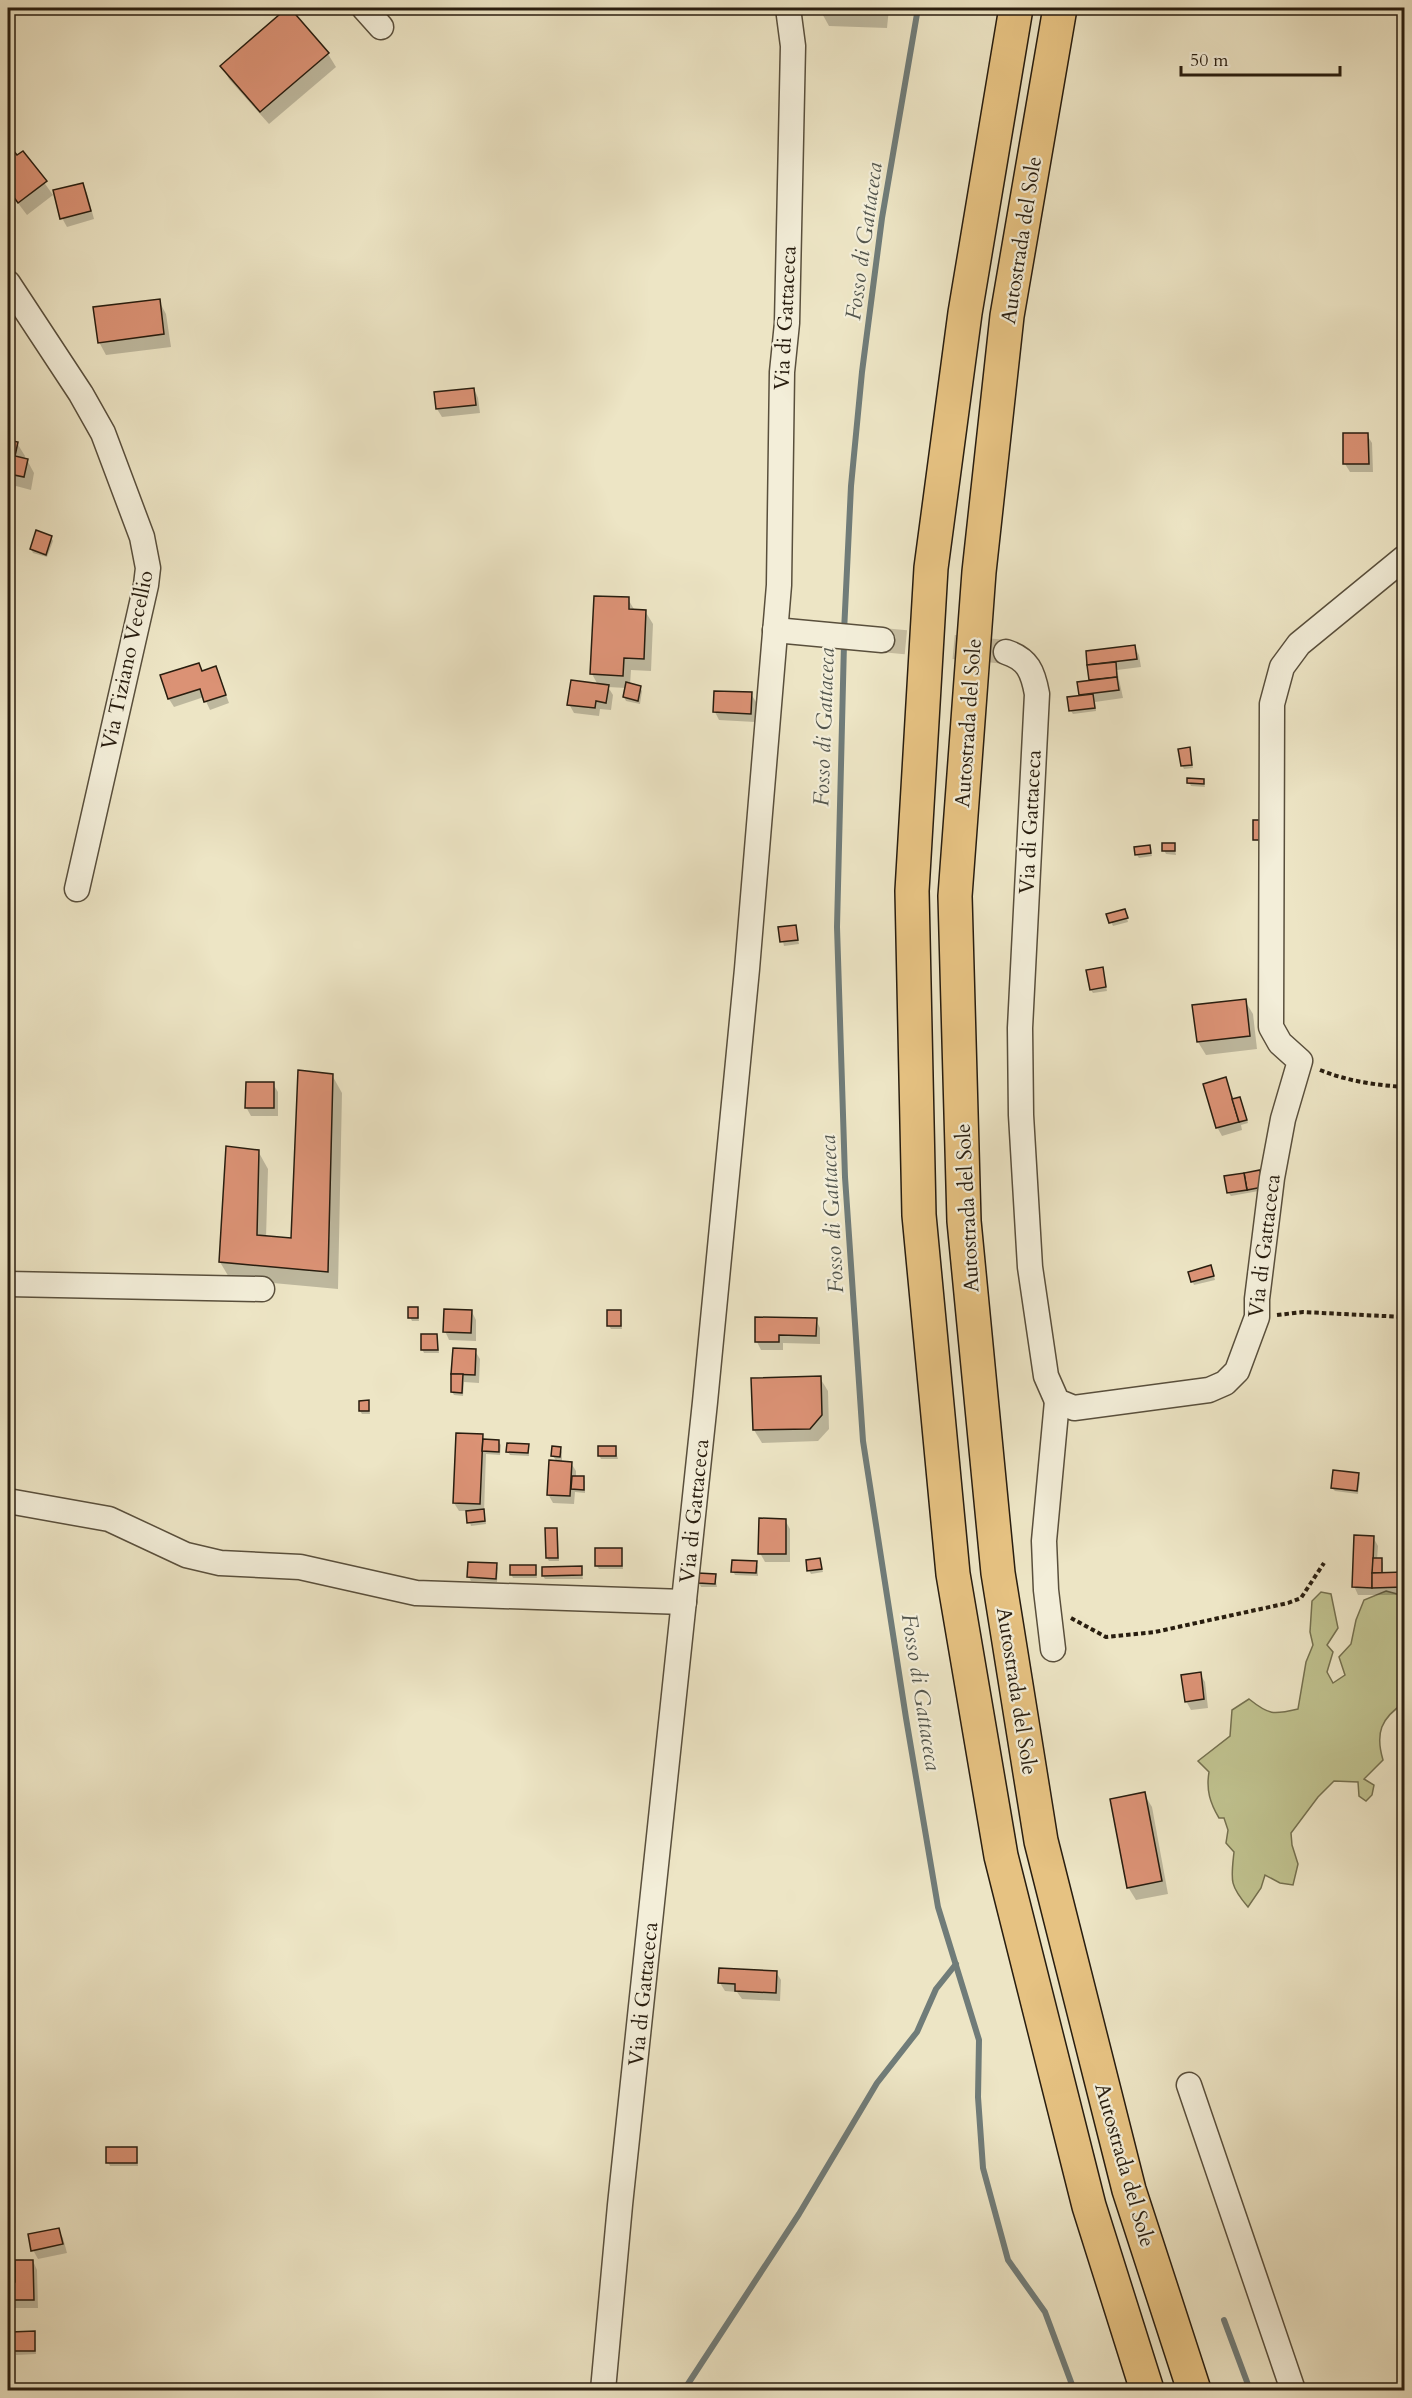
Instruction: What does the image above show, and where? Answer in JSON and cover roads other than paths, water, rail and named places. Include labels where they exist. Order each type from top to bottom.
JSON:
[{"type":"highway","name":"Autostrada del Sole","points":[[1016,8],[965,313],[931,568],[912,891],[919,1215],[953,1574],[1001,1856],[1089,2206],[1147,2391]]},
{"type":"highway","name":"Autostrada del Sole","points":[[1060,8],[1007,316],[979,572],[956,896],[964,1221],[998,1573],[1041,1840],[1129,2190],[1194,2391]]},
{"type":"street","points":[[364,8],[381,27]]},
{"type":"street","name":"Via di Gattaceca","points":[[603,2391],[621,2193],[684,1602],[747,969],[779,585],[782,372],[787,323],[793,46],[788,8]]},
{"type":"street","name":"Via Tiziano Vecellio","points":[[8,283],[96,419],[138,524],[148,568],[76,889]]},
{"type":"street","name":"Via di Gattaceca","points":[[1006,652],[1014,654],[1029,665],[1037,694],[1020,1028],[1021,1115],[1030,1267],[1046,1376],[1057,1401],[1074,1408],[1209,1390],[1225,1383],[1238,1371],[1257,1317],[1257,1299],[1272,1178],[1282,1119],[1300,1061],[1280,1043],[1271,1027],[1272,704],[1281,667],[1299,644],[1404,558]]},
{"type":"street","points":[[775,630],[882,640]]},
{"type":"street","points":[[8,1284],[262,1289]]},
{"type":"street","points":[[1053,1649],[1044,1541],[1057,1401]]},
{"type":"street","points":[[8,1501],[109,1519],[186,1555],[220,1563],[300,1567],[416,1593],[684,1602]]},
{"type":"street","points":[[1189,2085],[1293,2391]]},
{"type":"waterway","name":"Fosso di Gattaceca","points":[[844,632],[851,486],[862,372],[882,218],[918,8]]},
{"type":"waterway","name":"Fosso di Gattaceca","points":[[844,643],[837,927],[845,1177],[863,1441],[938,1907],[979,2040],[978,2097],[983,2168],[1008,2260],[1045,2312],[1074,2390]]},
{"type":"waterway","points":[[684,2390],[799,2214],[877,2083],[917,2032],[936,1989],[956,1964]]},
{"type":"waterway","points":[[1224,2320],[1250,2390]]},
{"type":"tunnel","points":[[882,640],[1006,652]]}]
